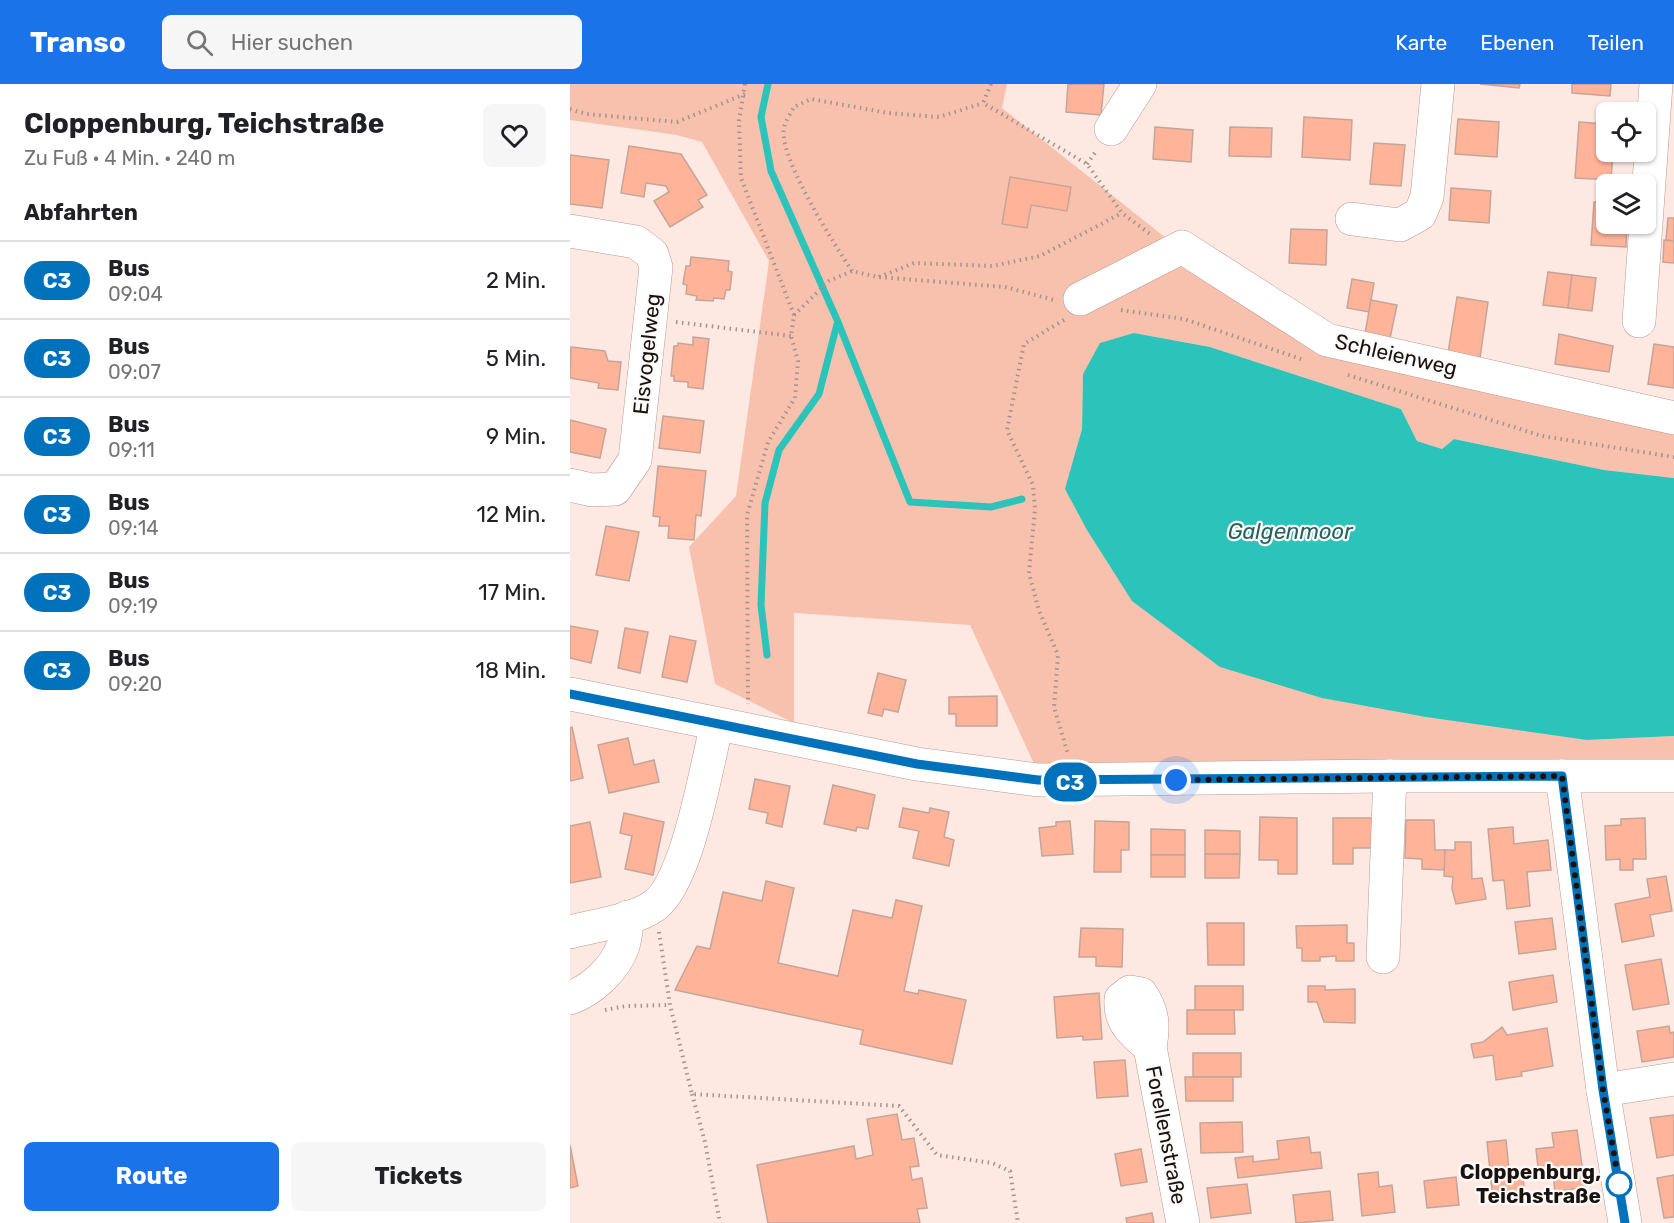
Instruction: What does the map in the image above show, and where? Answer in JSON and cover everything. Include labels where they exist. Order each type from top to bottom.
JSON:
[{"type":"street","points":[[1111,129],[1140,84]]},
{"type":"street","points":[[1352,219],[1400,225],[1420,214],[1427,197],[1438,84]]},
{"type":"street","points":[[1640,321],[1656,84]]},
{"type":"street","name":"Eisvogelweg","points":[[570,231],[636,242],[652,254],[656,267],[652,319],[634,460],[615,489],[592,490],[570,485]]},
{"type":"street","name":"Schleienweg","points":[[1174,252],[1182,247],[1327,340],[1674,418]]},
{"type":"street","points":[[1080,299],[1174,252]]},
{"type":"street","points":[[570,693],[749,732],[917,764],[1038,780],[1081,782],[1390,776],[1674,777]]},
{"type":"street","points":[[570,999],[584,993],[604,975],[623,947],[641,912],[675,881],[686,854],[717,724]]},
{"type":"street","points":[[1383,957],[1390,776]]},
{"type":"street","points":[[1562,776],[1603,1090],[1625,1223]]},
{"type":"street","points":[[570,932],[641,912]]},
{"type":"street","name":"Forellenstraße","points":[[1150,1047],[1183,1223]]},
{"type":"street","points":[[1603,1090],[1674,1079]]},
{"type":"path","points":[[745,84],[739,122],[741,178],[794,315],[791,336],[798,361],[795,398],[768,442],[747,515],[749,732]]},
{"type":"path","points":[[983,103],[991,84]]},
{"type":"path","points":[[570,109],[651,122],[677,122],[745,94]]},
{"type":"path","points":[[852,271],[804,191],[788,150],[783,129],[794,107],[811,99],[888,113],[939,117],[983,103],[1087,164],[1122,213],[1174,252]]},
{"type":"path","points":[[878,277],[914,263],[993,266],[1040,256],[1122,213]]},
{"type":"path","points":[[794,315],[829,280],[852,271],[878,277],[994,286],[1054,300],[1080,299],[1089,306],[1024,344],[1007,430],[1033,485],[1035,509],[1029,573],[1039,612],[1058,655],[1054,707],[1071,762],[1081,782]]},
{"type":"path","points":[[1118,309],[1184,319],[1314,363]]},
{"type":"path","points":[[652,319],[791,336]]},
{"type":"path","points":[[1345,374],[1542,436],[1674,457]]},
{"type":"path","points":[[641,912],[670,1005],[705,1142],[720,1223]]},
{"type":"path","points":[[604,1011],[626,1006],[670,1005]]},
{"type":"path","points":[[692,1094],[899,1106],[937,1155],[992,1163],[1010,1171],[1018,1223]]},
{"type":"shaded area","points":[[570,84],[1007,84],[1002,108],[1176,246],[1324,342],[1674,422],[1674,478],[1604,470],[1454,439],[1442,449],[1417,441],[1401,409],[1210,347],[1134,333],[1083,374],[1082,429],[1066,489],[1587,740],[1674,736],[1674,770],[1036,768],[970,625],[794,613],[794,723],[715,684],[689,547],[736,496],[769,261],[702,142],[677,135],[570,120]]},
{"type":"water","name":"Galgenmoor","points":[[1134,333],[1210,347],[1401,409],[1417,441],[1442,449],[1454,439],[1604,470],[1674,478],[1674,736],[1587,740],[1426,717],[1322,698],[1220,667],[1132,601],[1087,530],[1065,489],[1082,429],[1083,374],[1100,343]]},
{"type":"building","points":[[1068,84],[1104,84],[1101,115],[1066,112]]},
{"type":"building","points":[[1480,84],[1520,84],[1519,88]]},
{"type":"building","points":[[1572,84],[1611,84],[1610,96],[1572,93]]},
{"type":"building","points":[[1304,117],[1352,120],[1350,160],[1302,157]]},
{"type":"building","points":[[1458,119],[1499,122],[1497,157],[1455,154]]},
{"type":"building","points":[[1579,122],[1596,123],[1596,162],[1612,162],[1611,174],[1596,174],[1596,179],[1575,178]]},
{"type":"building","points":[[1155,127],[1193,130],[1191,162],[1153,159]]},
{"type":"building","points":[[1230,127],[1272,128],[1271,157],[1229,156]]},
{"type":"building","points":[[1374,143],[1405,145],[1401,186],[1370,184]]},
{"type":"building","points":[[629,146],[681,154],[707,195],[698,200],[703,207],[670,227],[654,201],[669,192],[666,186],[646,183],[644,197],[621,193]]},
{"type":"building","points":[[570,155],[609,160],[602,208],[570,204]]},
{"type":"building","points":[[1010,177],[1071,187],[1067,211],[1031,205],[1027,228],[1002,224]]},
{"type":"building","points":[[1451,188],[1491,191],[1489,223],[1449,220]]},
{"type":"building","points":[[1594,202],[1596,202],[1596,234],[1627,234],[1626,247],[1591,245]]},
{"type":"building","points":[[1668,218],[1674,218],[1674,241],[1666,240]]},
{"type":"building","points":[[1291,229],[1327,230],[1326,265],[1289,263]]},
{"type":"building","points":[[1664,240],[1674,241],[1674,263],[1663,262]]},
{"type":"building","points":[[691,257],[729,261],[728,271],[732,272],[730,290],[726,290],[724,299],[696,300],[697,296],[686,294],[687,285],[683,284],[686,266],[690,266]]},
{"type":"building","points":[[1548,272],[1572,275],[1568,308],[1543,305]]},
{"type":"building","points":[[1572,275],[1596,278],[1592,311],[1568,308]]},
{"type":"building","points":[[1352,279],[1374,283],[1369,312],[1347,308]]},
{"type":"building","points":[[1457,297],[1488,302],[1480,358],[1448,353]]},
{"type":"building","points":[[1371,300],[1397,305],[1389,343],[1364,339]]},
{"type":"building","points":[[1559,334],[1613,346],[1609,372],[1555,364]]},
{"type":"building","points":[[693,337],[709,339],[703,389],[688,387],[688,382],[674,381],[674,376],[671,376],[674,346],[678,346],[678,343],[693,345]]},
{"type":"building","points":[[1654,344],[1674,347],[1674,388],[1648,384]]},
{"type":"building","points":[[571,347],[605,351],[608,361],[621,362],[618,390],[598,388],[599,383],[570,378]]},
{"type":"building","points":[[663,416],[704,421],[700,453],[659,448]]},
{"type":"building","points":[[570,420],[606,429],[600,458],[570,452]]},
{"type":"building","points":[[658,466],[706,471],[701,516],[696,515],[694,540],[668,538],[669,526],[659,526],[660,517],[653,516]]},
{"type":"building","points":[[606,526],[639,532],[629,581],[596,575]]},
{"type":"building","points":[[570,626],[598,631],[591,663],[570,658]]},
{"type":"building","points":[[625,628],[648,632],[640,673],[618,668]]},
{"type":"building","points":[[670,636],[696,641],[687,682],[662,677]]},
{"type":"building","points":[[878,673],[906,680],[898,712],[884,709],[882,716],[868,713]]},
{"type":"building","points":[[997,696],[997,726],[956,726],[956,714],[949,714],[949,697]]},
{"type":"building","points":[[572,727],[583,778],[570,781],[570,728]]},
{"type":"building","points":[[628,738],[634,765],[654,760],[659,782],[609,793],[598,745]]},
{"type":"building","points":[[755,779],[790,786],[782,827],[766,823],[768,813],[749,809]]},
{"type":"building","points":[[833,785],[875,795],[868,829],[857,827],[856,831],[824,824]]},
{"type":"building","points":[[903,808],[929,813],[930,808],[949,812],[944,837],[954,840],[949,866],[913,858],[919,831],[899,827]]},
{"type":"building","points":[[624,813],[664,822],[653,875],[625,869],[632,836],[620,833]]},
{"type":"building","points":[[1260,817],[1297,818],[1297,874],[1278,874],[1278,860],[1259,860]]},
{"type":"building","points":[[1333,818],[1373,818],[1373,848],[1353,848],[1353,864],[1333,864]]},
{"type":"building","points":[[1645,818],[1646,859],[1633,859],[1633,870],[1620,870],[1620,859],[1606,860],[1605,826],[1621,825],[1621,819]]},
{"type":"building","points":[[1406,820],[1434,820],[1435,850],[1445,850],[1445,870],[1422,869],[1422,859],[1405,858]]},
{"type":"building","points":[[1070,821],[1073,854],[1042,856],[1039,828],[1056,826],[1056,822]]},
{"type":"building","points":[[1095,821],[1129,822],[1129,850],[1121,850],[1121,872],[1094,872]]},
{"type":"building","points":[[590,822],[601,877],[570,883],[570,826]]},
{"type":"building","points":[[1513,827],[1514,844],[1548,840],[1551,870],[1527,872],[1530,906],[1507,909],[1504,880],[1493,881],[1488,829]]},
{"type":"building","points":[[1151,829],[1185,830],[1185,855],[1151,855]]},
{"type":"building","points":[[1205,830],[1240,831],[1240,854],[1205,854]]},
{"type":"building","points":[[1455,842],[1471,842],[1472,879],[1482,878],[1486,899],[1456,904],[1452,889],[1453,877],[1444,876],[1445,850],[1455,850]]},
{"type":"building","points":[[1205,854],[1240,854],[1239,878],[1205,878]]},
{"type":"building","points":[[1151,855],[1185,855],[1185,877],[1151,877]]},
{"type":"building","points":[[1666,876],[1672,911],[1650,915],[1654,936],[1622,942],[1615,904],[1650,897],[1647,879]]},
{"type":"building","points":[[766,881],[794,888],[778,963],[838,976],[853,910],[892,918],[896,900],[922,906],[904,991],[918,994],[919,990],[966,1000],[952,1064],[860,1044],[863,1030],[675,990],[697,946],[710,949],[723,892],[762,901]]},
{"type":"building","points":[[1552,918],[1556,949],[1519,954],[1515,922]]},
{"type":"building","points":[[1207,923],[1244,923],[1244,965],[1208,965]]},
{"type":"building","points":[[1347,925],[1347,943],[1354,943],[1354,961],[1336,961],[1336,956],[1320,957],[1320,961],[1302,961],[1302,948],[1297,948],[1296,926]]},
{"type":"building","points":[[1081,928],[1123,929],[1122,967],[1096,966],[1096,957],[1079,957]]},
{"type":"building","points":[[1661,959],[1669,1004],[1633,1010],[1625,965]]},
{"type":"building","points":[[1553,975],[1557,1002],[1513,1010],[1509,982]]},
{"type":"building","points":[[1195,986],[1243,986],[1243,1010],[1195,1010]]},
{"type":"building","points":[[1308,986],[1325,986],[1325,990],[1355,989],[1355,1023],[1324,1022],[1317,1002],[1308,1002]]},
{"type":"building","points":[[1099,993],[1102,1039],[1083,1040],[1083,1036],[1057,1038],[1054,997]]},
{"type":"building","points":[[1187,1010],[1234,1010],[1235,1034],[1187,1034]]},
{"type":"building","points":[[1669,1026],[1670,1033],[1674,1032],[1674,1057],[1642,1062],[1637,1031]]},
{"type":"building","points":[[1502,1027],[1507,1035],[1547,1028],[1553,1066],[1521,1072],[1522,1076],[1496,1080],[1493,1055],[1474,1058],[1471,1044],[1483,1042]]},
{"type":"building","points":[[1193,1053],[1241,1053],[1241,1077],[1193,1077]]},
{"type":"building","points":[[1125,1060],[1128,1096],[1097,1098],[1094,1062]]},
{"type":"building","points":[[1185,1077],[1233,1077],[1233,1101],[1186,1101]]},
{"type":"building","points":[[897,1114],[902,1140],[914,1138],[919,1166],[910,1167],[912,1180],[922,1178],[927,1208],[917,1209],[920,1223],[768,1223],[757,1165],[854,1146],[856,1159],[873,1155],[867,1119]]},
{"type":"building","points":[[1674,1115],[1674,1155],[1657,1158],[1650,1118]]},
{"type":"building","points":[[1242,1122],[1243,1152],[1201,1153],[1200,1123]]},
{"type":"building","points":[[1577,1130],[1585,1187],[1555,1192],[1552,1165],[1538,1167],[1536,1149],[1554,1147],[1552,1133]]},
{"type":"building","points":[[1309,1137],[1311,1153],[1320,1152],[1322,1168],[1238,1178],[1235,1158],[1253,1156],[1253,1162],[1279,1159],[1277,1141]]},
{"type":"building","points":[[1506,1140],[1509,1170],[1522,1169],[1525,1196],[1493,1200],[1487,1142]]},
{"type":"building","points":[[570,1145],[578,1186],[570,1188]]},
{"type":"building","points":[[1141,1149],[1147,1182],[1121,1186],[1115,1154]]},
{"type":"building","points":[[1378,1172],[1379,1187],[1392,1185],[1395,1212],[1362,1216],[1358,1174]]},
{"type":"building","points":[[1674,1175],[1674,1217],[1664,1218],[1657,1178]]},
{"type":"building","points":[[1456,1177],[1459,1205],[1427,1208],[1424,1181]]},
{"type":"building","points":[[1247,1184],[1251,1213],[1211,1218],[1207,1188]]},
{"type":"building","points":[[1330,1191],[1333,1220],[1296,1223],[1293,1195]]},
{"type":"building","points":[[1152,1213],[1154,1223],[1127,1223],[1126,1218]]},
{"type":"waterway","points":[[768,84],[761,117],[771,171],[838,322],[910,502],[991,507],[1022,499]]},
{"type":"waterway","points":[[767,655],[761,605],[765,503],[779,450],[819,394],[837,324]]},
{"type":"bus line","name":"C3","points":[[570,694],[749,732],[917,764],[1038,780],[1081,782],[1390,776],[1562,776],[1603,1090],[1625,1223]]},
{"type":"place","name":"Cloppenburg, Teichstraße","points":[[1619,1184]]},
{"type":"route","points":[[1176,780],[1562,776],[1603,1090],[1619,1184]]}]
